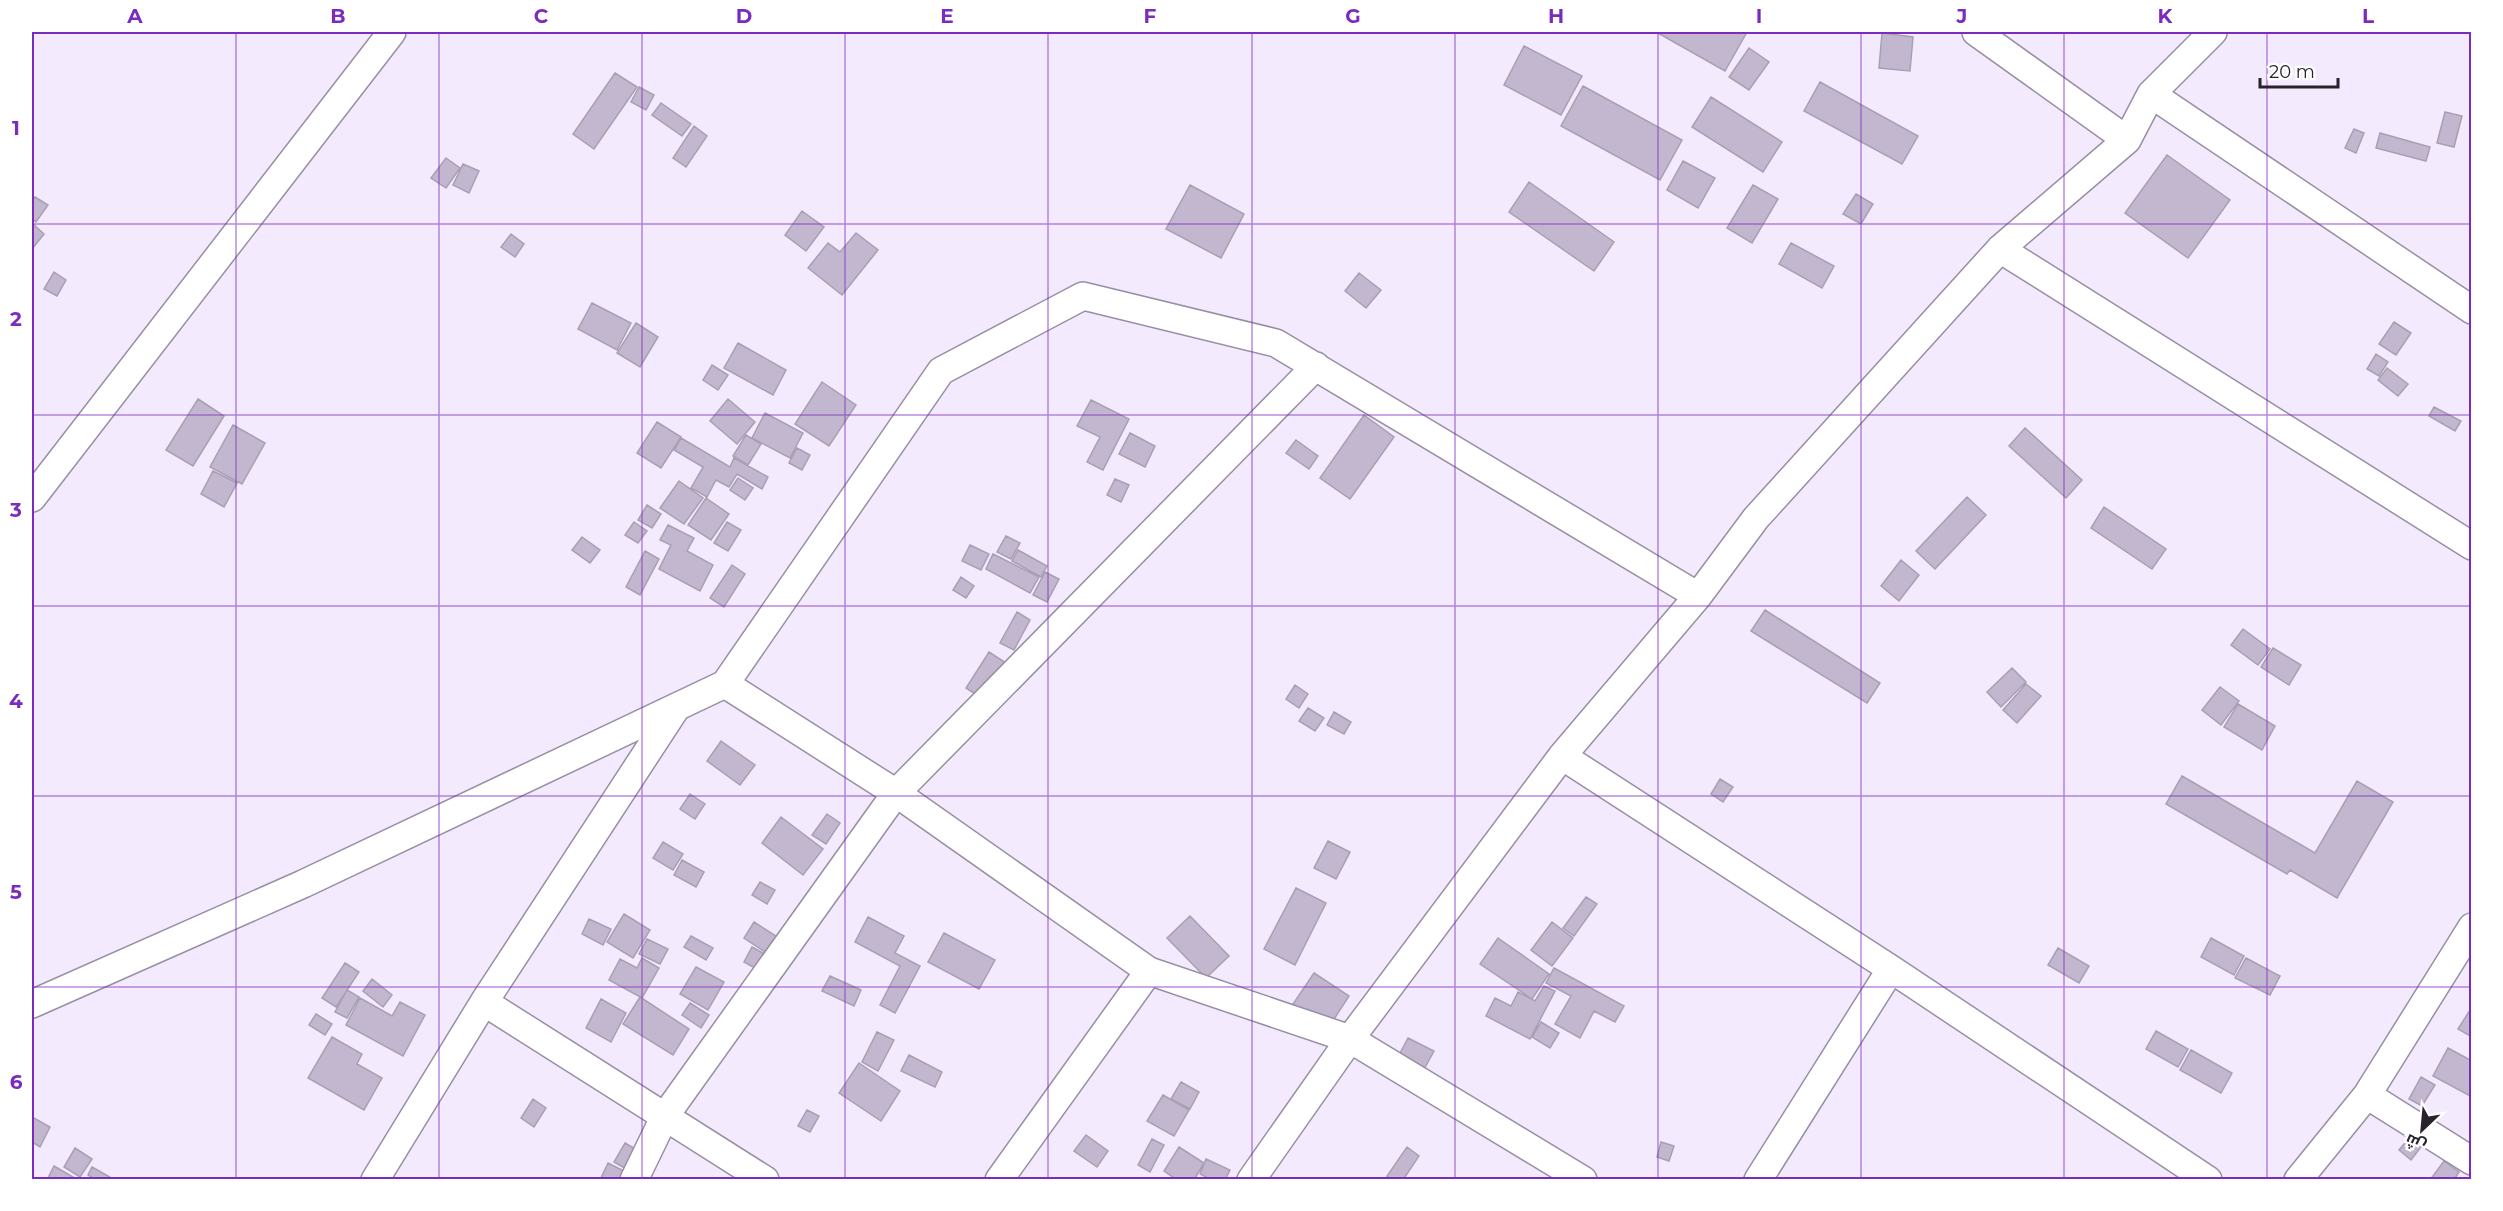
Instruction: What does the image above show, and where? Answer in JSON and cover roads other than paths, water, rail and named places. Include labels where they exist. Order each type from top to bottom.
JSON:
[{"type":"street","points":[[32,498],[392,32]]},
{"type":"street","points":[[1976,32],[2127,140]]},
{"type":"street","points":[[1251,1179],[1350,1039],[1562,756],[1698,596],[1756,518],[2000,249],[2127,140],[2151,94],[2213,32]]},
{"type":"street","points":[[2151,94],[2472,310]]},
{"type":"street","points":[[2000,249],[2472,546]]},
{"type":"street","points":[[32,1004],[303,884],[725,684],[941,371],[1083,296],[1276,343],[1698,596]]},
{"type":"street","points":[[634,1179],[665,1116],[896,793],[1316,366]]},
{"type":"street","points":[[725,684],[896,793],[1149,971],[1350,1039],[1583,1179]]},
{"type":"street","points":[[375,1179],[484,1002],[676,707]]},
{"type":"street","points":[[1562,756],[1891,969],[2208,1179]]},
{"type":"street","points":[[2298,1179],[2367,1095],[2472,927]]},
{"type":"street","points":[[1758,1179],[1891,969]]},
{"type":"street","points":[[999,1179],[1149,971]]},
{"type":"street","points":[[484,1002],[765,1179]]},
{"type":"street","points":[[2367,1095],[2472,1161]]}]
